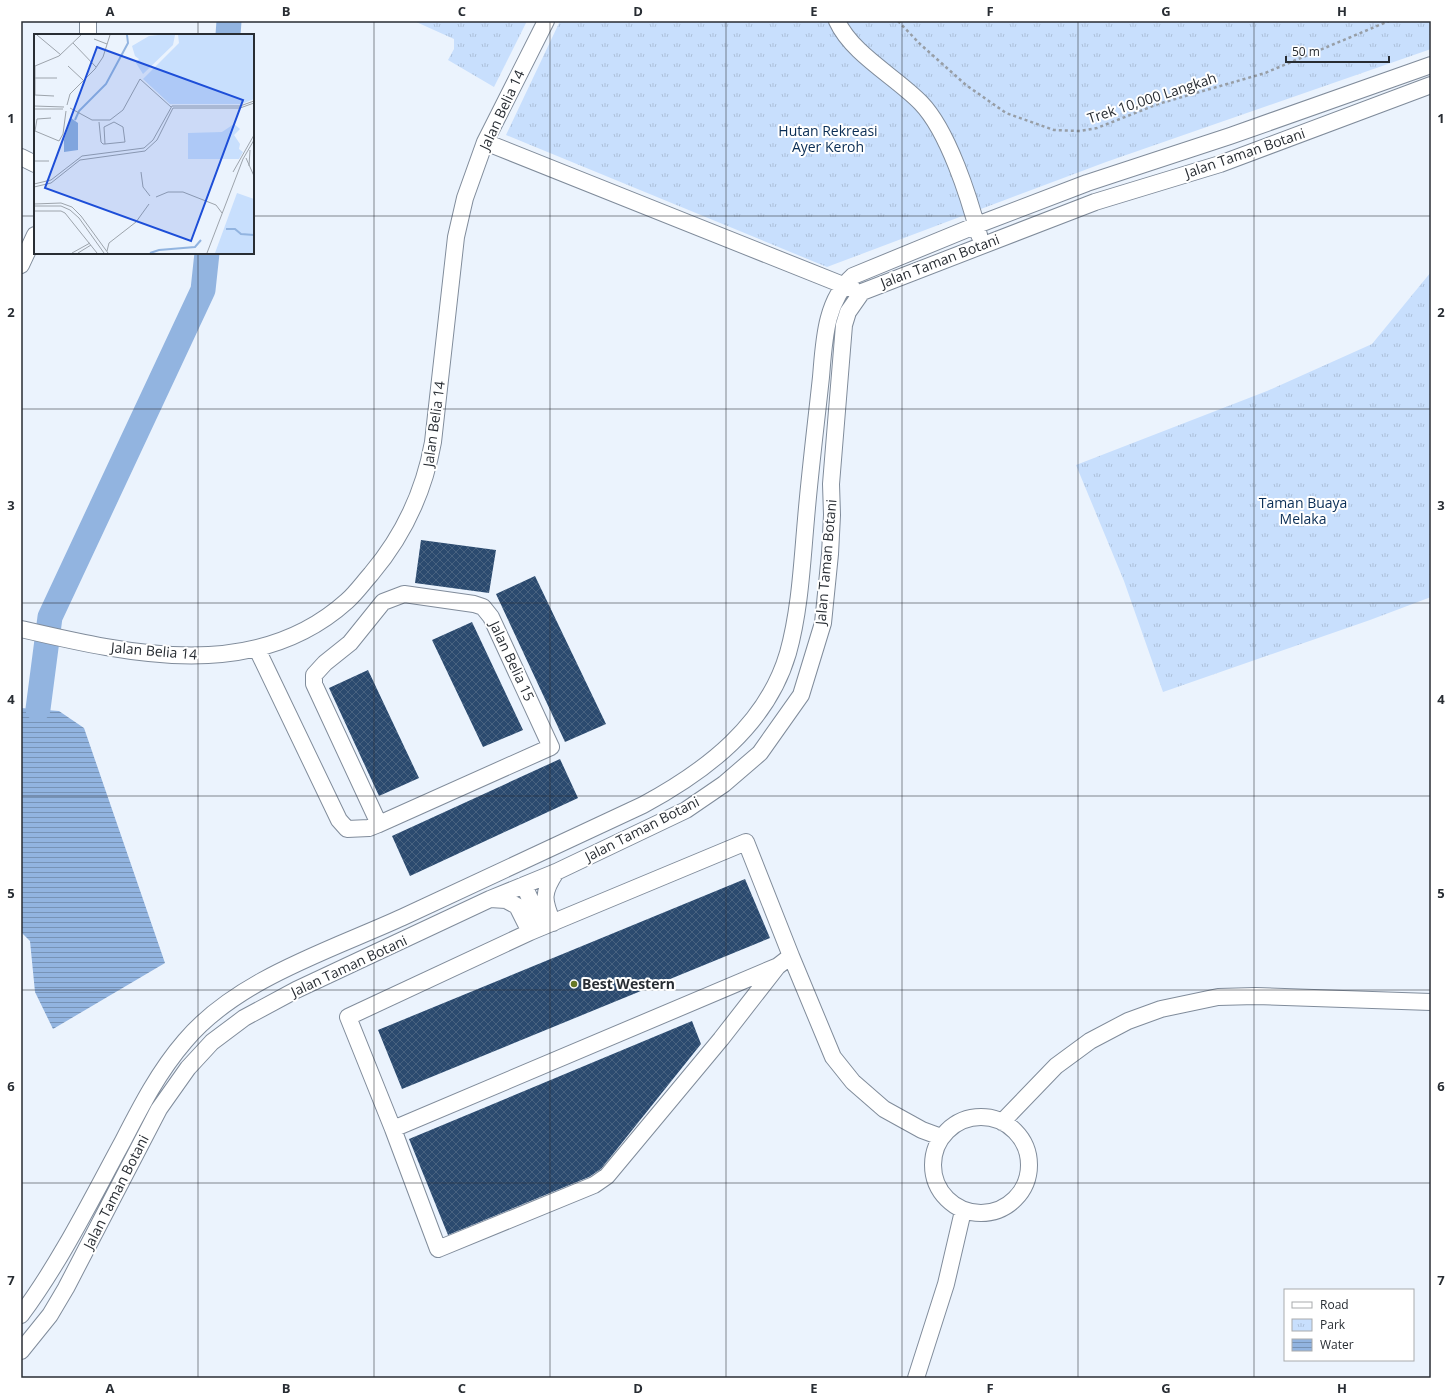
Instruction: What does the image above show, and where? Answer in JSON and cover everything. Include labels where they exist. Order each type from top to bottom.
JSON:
[{"type":"street","points":[[88,21],[88,34]]},
{"type":"street","name":"Jalan Belia 14","points":[[21,628],[85,643],[192,656],[257,649],[295,636],[330,614],[347,601],[380,564],[409,518],[429,468],[456,237],[465,198],[485,142],[546,21]]},
{"type":"street","points":[[836,21],[856,46],[922,104],[940,129],[953,157],[982,245]]},
{"type":"street","name":"Jalan Taman Botani","points":[[21,1315],[50,1274],[154,1083],[185,1040],[202,1022],[236,996],[267,978],[481,881],[643,805],[669,791],[707,766],[740,734],[761,707],[780,674],[794,632],[826,327],[843,284],[852,276],[976,224],[1086,183],[1230,136],[1431,65]]},
{"type":"street","name":"Jalan Taman Botani","points":[[21,1351],[50,1316],[66,1288],[159,1109],[188,1068],[212,1042],[244,1018],[296,990],[490,899],[556,872],[686,810],[724,784],[760,753],[801,695],[823,623],[830,554],[832,515],[831,484],[844,325],[848,312],[862,292],[1095,202],[1220,164],[1431,85]]},
{"type":"street","points":[[485,142],[862,292]]},
{"type":"street","points":[[21,157],[34,164]]},
{"type":"street","points":[[21,265],[34,237]]},
{"type":"street","name":"Jalan Belia 15","points":[[257,649],[339,820],[347,829],[369,828],[379,824],[551,748],[491,617],[482,607],[474,604],[404,594],[393,597],[383,602],[350,643],[325,663],[314,675],[314,684],[379,824]]},
{"type":"street","points":[[791,956],[778,966],[721,1039],[607,1176],[594,1186],[438,1249],[393,1129],[348,1017],[542,928],[746,842],[833,1057],[853,1082],[884,1109],[922,1130],[941,1137]]},
{"type":"street","points":[[542,928],[546,904],[546,887],[556,872]]},
{"type":"street","points":[[481,881],[505,879],[524,885],[542,928]]},
{"type":"street","points":[[490,899],[506,900],[517,906],[542,928]]},
{"type":"street","points":[[393,1129],[778,966]]},
{"type":"street","points":[[1002,1122],[1056,1066],[1090,1041],[1128,1020],[1161,1009],[1218,997],[1256,996],[1431,1002]]},
{"type":"street","points":[[976,1117],[990,1117],[1002,1122],[1015,1130],[1024,1142],[1029,1156],[1030,1170],[1026,1185],[1018,1197],[1006,1207],[992,1213],[978,1214],[963,1211],[950,1204],[940,1192],[934,1179],[932,1165],[935,1150],[941,1137],[951,1127],[963,1120],[976,1117]]},
{"type":"street","points":[[916,1378],[946,1284],[963,1211]]},
{"type":"path","name":"Trek 10,000 Langkah","points":[[898,21],[920,44],[966,85],[1006,113],[1054,130],[1080,131],[1097,128],[1158,104],[1265,73],[1389,21]]},
{"type":"green space","points":[[414,21],[527,21],[494,87],[448,60],[454,49],[454,39]]},
{"type":"green space","name":"Hutan Rekreasi Ayer Keroh","points":[[560,21],[1431,21],[1431,49],[1106,162],[827,267],[506,135]]},
{"type":"green space","name":"Taman Buaya Melaka","points":[[1431,272],[1431,597],[1370,620],[1163,692],[1124,581],[1076,465],[1267,391],[1372,344]]},
{"type":"water","points":[[21,708],[59,711],[84,728],[165,963],[53,1029],[35,992],[30,941],[21,932]]},
{"type":"building","points":[[421,540],[496,550],[489,593],[415,583]]},
{"type":"building","points":[[535,576],[606,724],[565,742],[496,594]]},
{"type":"building","points":[[472,622],[523,730],[483,747],[432,640]]},
{"type":"building","points":[[368,670],[419,778],[379,796],[329,688]]},
{"type":"building","points":[[560,759],[578,798],[410,876],[392,836]]},
{"type":"building","name":"Best Western","points":[[745,879],[770,938],[402,1089],[378,1030]]},
{"type":"building","points":[[692,1021],[701,1044],[601,1169],[589,1177],[448,1235],[409,1139]]},
{"type":"waterway","points":[[228,34],[229,21]]},
{"type":"waterway","points":[[38,709],[50,617],[203,290],[207,254]]},
{"type":"place","name":"Best Western","points":[[574,984]]}]
